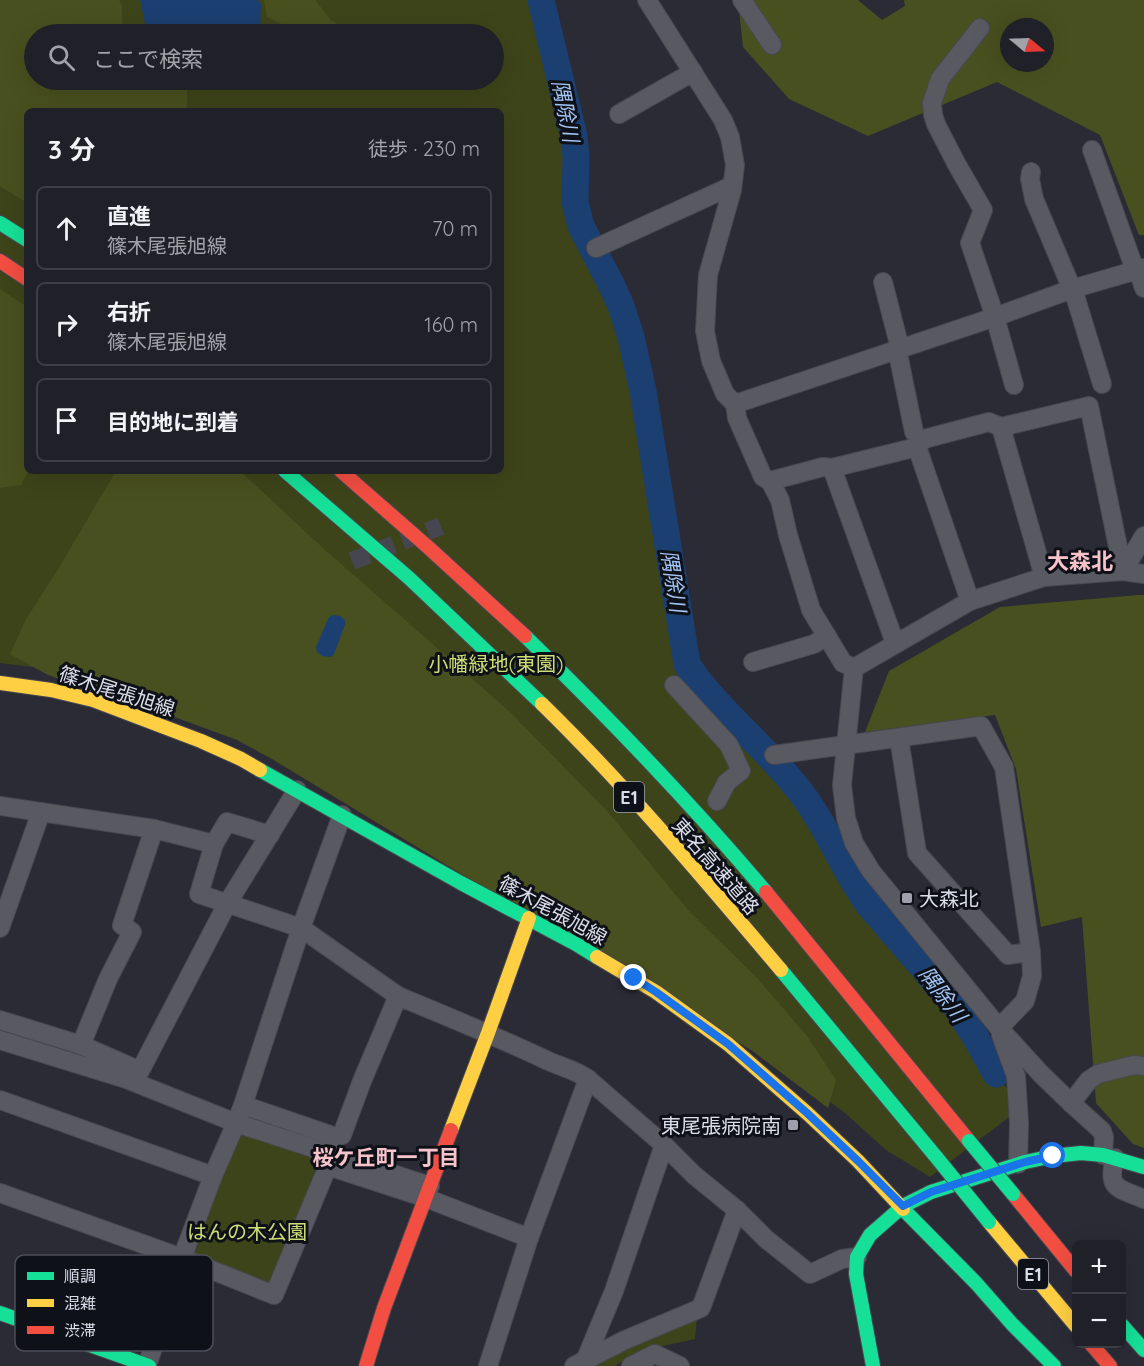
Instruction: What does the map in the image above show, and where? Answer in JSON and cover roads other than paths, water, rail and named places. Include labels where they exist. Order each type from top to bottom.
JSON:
[{"type":"main road","points":[[0,223],[24,238]]},
{"type":"main road","points":[[0,261],[24,277]]},
{"type":"main road","name":"東名高速道路","points":[[289,474],[424,591],[572,734],[725,904],[1072,1320]]},
{"type":"main road","name":"東名高速道路","points":[[344,474],[514,627],[570,681],[678,793],[763,889],[1072,1265]]},
{"type":"main road","name":"篠木尾張旭線","points":[[0,683],[37,687],[98,702],[171,728],[241,759],[461,883],[529,918],[656,992],[728,1044],[807,1113],[903,1206],[1054,1366]]},
{"type":"main road","points":[[366,1366],[384,1308],[529,918]]},
{"type":"main road","points":[[873,1366],[856,1274],[857,1257],[870,1235],[903,1206],[931,1192],[1018,1164],[1053,1156],[1081,1153],[1109,1157],[1144,1167]]},
{"type":"main road","points":[[0,1313],[15,1318]]},
{"type":"main road","points":[[1126,1330],[1144,1350]]},
{"type":"main road","points":[[1094,1348],[1110,1366]]},
{"type":"main road","points":[[106,1351],[148,1366]]},
{"type":"street","points":[[647,0],[723,120],[730,137],[735,165],[732,190],[708,275],[705,331],[711,361],[725,394],[735,404],[737,418],[763,477],[770,481],[780,500],[811,610],[843,663],[854,668]]},
{"type":"street","points":[[742,0],[772,45]]},
{"type":"street","points":[[980,28],[940,79],[932,103],[933,115],[956,163],[983,210],[970,243],[995,317],[1014,385]]},
{"type":"street","points":[[620,114],[693,72]]},
{"type":"street","points":[[1092,150],[1139,269],[1144,288]]},
{"type":"street","points":[[1031,172],[1034,199],[1073,289],[1102,384]]},
{"type":"street","points":[[597,248],[727,188],[732,190]]},
{"type":"street","points":[[735,404],[1073,289],[1139,269]]},
{"type":"street","points":[[883,282],[916,439],[970,601]]},
{"type":"street","points":[[770,481],[823,467],[832,468],[916,439],[989,423],[1001,427],[1089,406],[1123,571]]},
{"type":"street","points":[[1001,427],[1044,577]]},
{"type":"street","points":[[832,468],[895,644]]},
{"type":"street","points":[[1123,571],[1144,536]]},
{"type":"street","points":[[854,668],[970,601],[1044,577],[1123,571],[1144,574]]},
{"type":"street","points":[[753,662],[814,644],[826,636]]},
{"type":"street","points":[[854,668],[842,784],[846,818],[854,843],[871,871],[999,1028],[1041,1074],[1102,1131],[1114,1184],[1144,1199]]},
{"type":"street","points":[[674,685],[729,745],[741,771],[727,782],[717,801]]},
{"type":"street","points":[[774,755],[981,726],[1004,767],[1031,952],[1032,976],[1025,1001],[999,1028]]},
{"type":"street","points":[[899,738],[917,853],[1008,955],[1031,952]]},
{"type":"street","points":[[0,1020],[81,1045],[140,1071],[227,904],[297,790]]},
{"type":"street","points":[[0,806],[154,829],[214,844]]},
{"type":"street","points":[[0,928],[41,812]]},
{"type":"street","points":[[183,1255],[243,1105],[301,928],[342,815]]},
{"type":"street","points":[[270,835],[227,822],[214,844],[199,894],[301,928],[398,996],[588,1078],[664,1145],[694,1175],[737,1210],[766,1239],[810,1274],[842,1259],[857,1257]]},
{"type":"street","points":[[81,1045],[108,980],[132,932],[123,925],[154,829]]},
{"type":"street","points":[[243,1105],[336,1137],[342,1135],[362,1080],[398,996]]},
{"type":"street","points":[[999,1028],[1016,1076],[1019,1123],[1018,1164]]},
{"type":"street","points":[[0,1040],[126,1079],[236,1124],[428,1192],[530,1238]]},
{"type":"street","points":[[1071,1103],[1089,1080],[1098,1074],[1134,1065],[1144,1066]]},
{"type":"street","points":[[488,1366],[530,1238],[588,1078]]},
{"type":"street","points":[[0,1100],[213,1176]]},
{"type":"street","points":[[580,1363],[614,1291],[664,1145]]},
{"type":"street","points":[[213,1270],[274,1295],[328,1166],[428,1192]]},
{"type":"street","points":[[0,1193],[174,1255]]},
{"type":"street","points":[[580,1363],[625,1340],[701,1308],[737,1210]]},
{"type":"street","points":[[148,1366],[153,1351]]},
{"type":"street","points":[[631,1366],[655,1353],[680,1366]]},
{"type":"water","points":[[140,0],[258,0],[261,4],[260,24],[145,24]]},
{"type":"water","points":[[334,615],[345,620],[345,625],[334,654],[331,657],[322,656],[317,652],[316,647],[329,617]]},
{"type":"waterway","name":"隅除川","points":[[541,0],[574,136],[575,202],[581,226],[621,306],[631,337],[643,391],[687,664],[715,700],[779,766],[802,794],[868,904],[955,1005],[996,1074]]},
{"type":"tunnel","points":[[352,561],[441,526]]},
{"type":"place","name":"大森北","points":[[907,898]]},
{"type":"place","name":"東尾張病院南","points":[[793,1125]]},
{"type":"district","name":"大森北","points":[[1080,561]]},
{"type":"district","name":"桜ケ丘町一丁目","points":[[386,1157]]},
{"type":"park label","name":"小幡緑地(東園)","points":[[496,663]]},
{"type":"park label","name":"はんの木公園","points":[[247,1231]]}]
